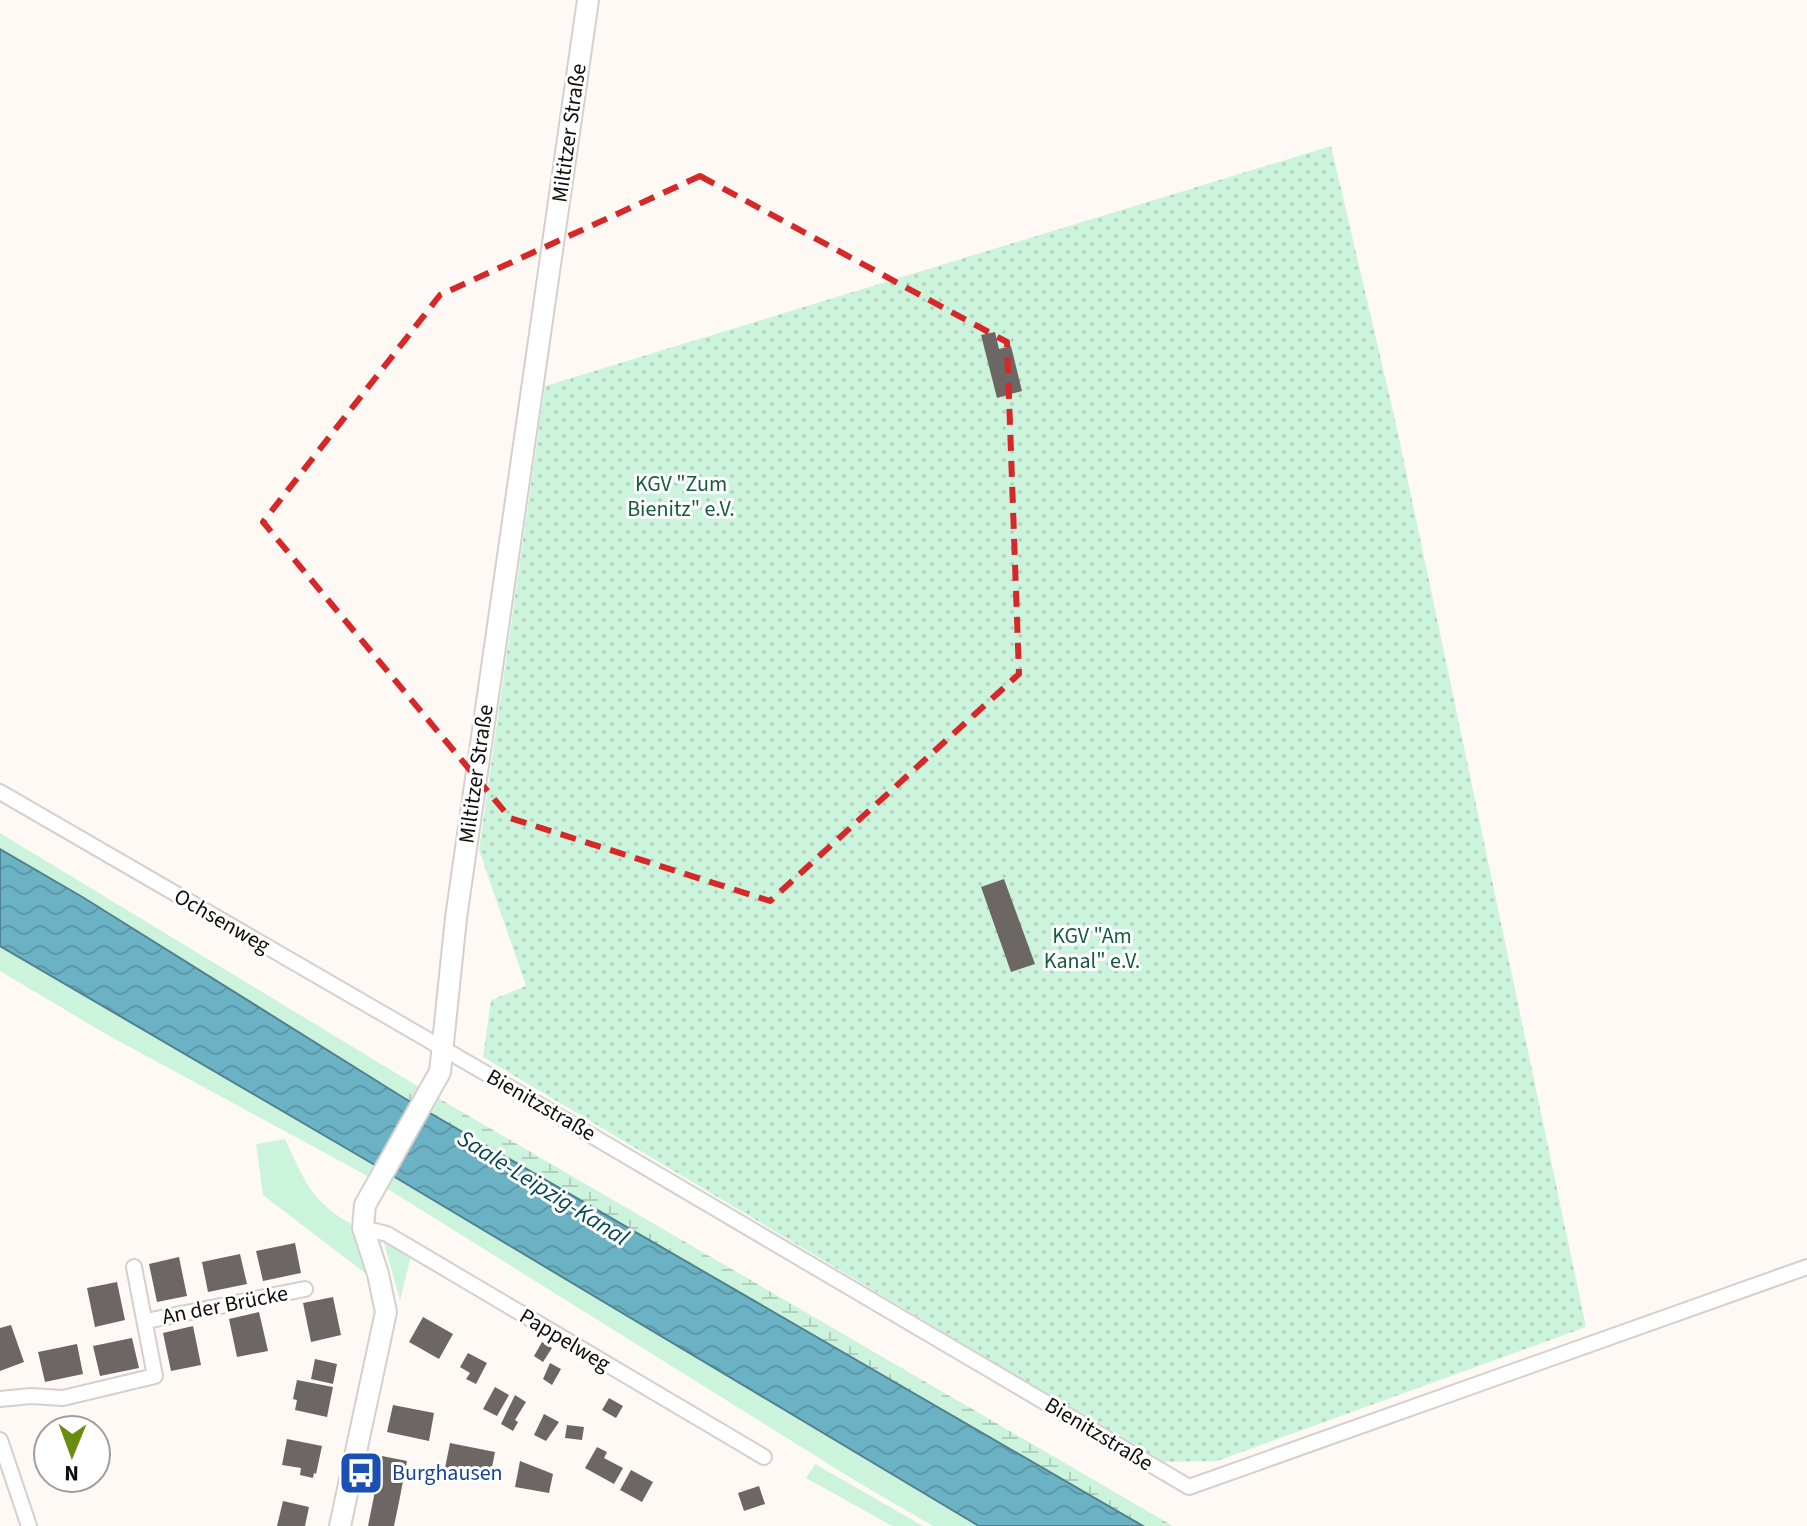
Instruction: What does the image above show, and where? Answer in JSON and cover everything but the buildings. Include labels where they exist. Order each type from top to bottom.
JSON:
[{"type":"street","name":"Miltitzer Straße","points":[[363,1228],[365,1205],[440,1072],[460,888],[588,0]]},
{"type":"street","name":"Ochsenweg","points":[[0,792],[443,1049]]},
{"type":"street","name":"Bienitzstraße","points":[[443,1049],[1189,1487],[1807,1267]]},
{"type":"street","name":"Pappelweg","points":[[363,1228],[387,1234],[764,1457]]},
{"type":"street","points":[[340,1526],[386,1312],[363,1228]]},
{"type":"street","name":"An der Brücke","points":[[0,1399],[31,1396],[63,1398],[155,1376],[134,1267]]},
{"type":"street","name":"An der Brücke","points":[[146,1321],[305,1289]]},
{"type":"street","points":[[0,1440],[29,1526]]},
{"type":"highlighted area","points":[[700,176],[1007,342],[1019,674],[770,901],[510,818],[263,522],[440,295]]},
{"type":"green space","name":"KGV \"Am Kanal\" e.V.","points":[[1331,146],[1396,424],[1586,1327],[1217,1461],[1161,1462],[483,1057],[491,1000],[526,986],[479,850],[545,386]]},
{"type":"green space","points":[[0,833],[414,1084],[404,1098],[0,849]]},
{"type":"green space","points":[[0,946],[368,1161],[979,1526],[933,1526],[854,1480],[362,1173],[104,1033],[0,971]]},
{"type":"green space","points":[[414,1084],[1173,1526],[1143,1526],[404,1098]]},
{"type":"green space","points":[[285,1139],[303,1177],[317,1197],[350,1223],[365,1273],[263,1195],[256,1144]]},
{"type":"green space","points":[[383,1239],[411,1256],[400,1301]]},
{"type":"green space","points":[[815,1464],[923,1526],[892,1526],[806,1478]]},
{"type":"water","name":"Saale-Leipzig-Kanal","points":[[0,849],[404,1098],[1143,1526],[979,1526],[368,1161],[0,946]]},
{"type":"place","name":"Burghausen","points":[[361,1473]]},
{"type":"park label","name":"KGV \"Zum Bienitz\" e.V.","points":[[681,496]]}]
